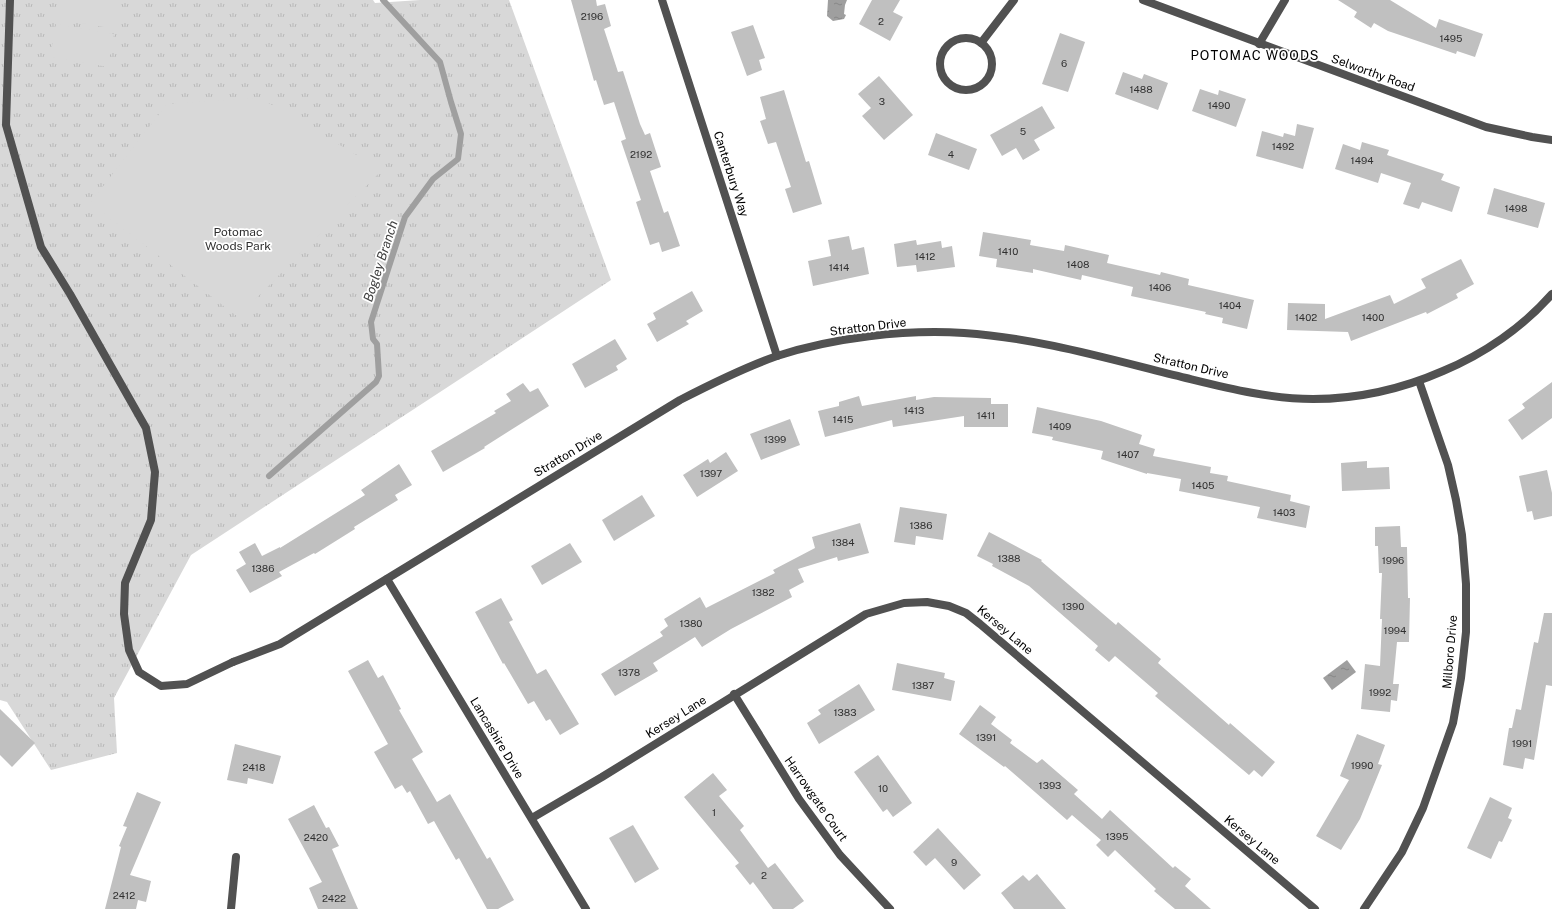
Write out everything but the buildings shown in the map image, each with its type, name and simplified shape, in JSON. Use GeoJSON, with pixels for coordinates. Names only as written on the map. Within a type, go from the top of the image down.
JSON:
{"type":"FeatureCollection","features":[{"type":"Feature","properties":{"kind":"street","name":"Stratton Drive"},"geometry":{"type":"LineString","coordinates":[[10,0],[6,125],[41,247],[70,294],[146,428],[155,472],[151,520],[125,583],[124,614],[129,650],[139,672],[161,686],[187,684],[233,662],[280,644],[680,400],[740,371],[777,356],[829,343],[866,337],[935,332],[964,333],[1003,337],[1046,344],[1218,386],[1274,396],[1314,399],[1353,396],[1419,382],[1451,368],[1486,349],[1527,319],[1552,294]]}},
{"type":"Feature","properties":{"kind":"street","name":"Canterbury Way"},"geometry":{"type":"LineString","coordinates":[[662,0],[777,356]]}},
{"type":"Feature","properties":{"kind":"street"},"geometry":{"type":"LineString","coordinates":[[981,43],[1014,0]]}},
{"type":"Feature","properties":{"kind":"street","name":"Selworthy Road"},"geometry":{"type":"LineString","coordinates":[[1143,0],[1486,127],[1552,140]]}},
{"type":"Feature","properties":{"kind":"street"},"geometry":{"type":"LineString","coordinates":[[1259,44],[1285,0]]}},
{"type":"Feature","properties":{"kind":"street"},"geometry":{"type":"LineString","coordinates":[[964,37],[973,38],[981,43],[988,49],[992,67],[984,83],[976,88],[967,90],[958,89],[950,85],[940,70],[939,61],[942,52],[947,45],[964,37]]}},
{"type":"Feature","properties":{"kind":"street","name":"Milboro Drive"},"geometry":{"type":"LineString","coordinates":[[1364,909],[1402,852],[1423,808],[1453,723],[1461,678],[1466,624],[1466,584],[1462,534],[1448,465],[1419,382]]}},
{"type":"Feature","properties":{"kind":"street","name":"Lancashire Drive"},"geometry":{"type":"LineString","coordinates":[[387,579],[586,909]]}},
{"type":"Feature","properties":{"kind":"street","name":"Kersey Lane"},"geometry":{"type":"LineString","coordinates":[[532,818],[602,777],[734,694],[866,614],[904,602],[927,602],[949,606],[966,613],[980,624],[1315,909]]}},
{"type":"Feature","properties":{"kind":"street","name":"Harrowgate Court"},"geometry":{"type":"LineString","coordinates":[[734,694],[799,799],[840,855],[890,909]]}},
{"type":"Feature","properties":{"kind":"street"},"geometry":{"type":"LineString","coordinates":[[231,909],[236,856]]}},
{"type":"Feature","properties":{"kind":"green space","name":"Potomac Woods Park"},"geometry":{"type":"Polygon","coordinates":[[[0,0],[373,0],[375,3],[420,0],[509,0],[611,280],[191,555],[114,698],[117,753],[51,770],[7,702],[0,700],[0,0]]]}},
{"type":"Feature","properties":{"kind":"green space"},"geometry":{"type":"Polygon","coordinates":[[[62,0],[120,0],[115,29],[58,19],[62,0]]]}},
{"type":"Feature","properties":{"kind":"green space"},"geometry":{"type":"Polygon","coordinates":[[[56,24],[114,34],[108,67],[50,57],[56,24]]]}},
{"type":"Feature","properties":{"kind":"green space"},"geometry":{"type":"Polygon","coordinates":[[[260,98],[382,170],[238,317],[90,203],[167,104],[260,98]]]}},
{"type":"Feature","properties":{"kind":"water"},"geometry":{"type":"Polygon","coordinates":[[[828,0],[847,0],[844,14],[846,15],[844,19],[833,21],[827,16],[828,0]]]}},
{"type":"Feature","properties":{"kind":"water"},"geometry":{"type":"Polygon","coordinates":[[[1347,660],[1356,672],[1332,690],[1323,678],[1347,660]]]}},
{"type":"Feature","properties":{"kind":"waterway","name":"Bogley Branch"},"geometry":{"type":"LineString","coordinates":[[269,476],[376,382],[379,376],[377,344],[373,339],[371,322],[405,217],[433,179],[458,159],[461,134],[440,62],[383,0]]}},
{"type":"Feature","properties":{"kind":"district","name":"POTOMAC WOODS"},"geometry":{"type":"Point","coordinates":[1255,55]}}]}
